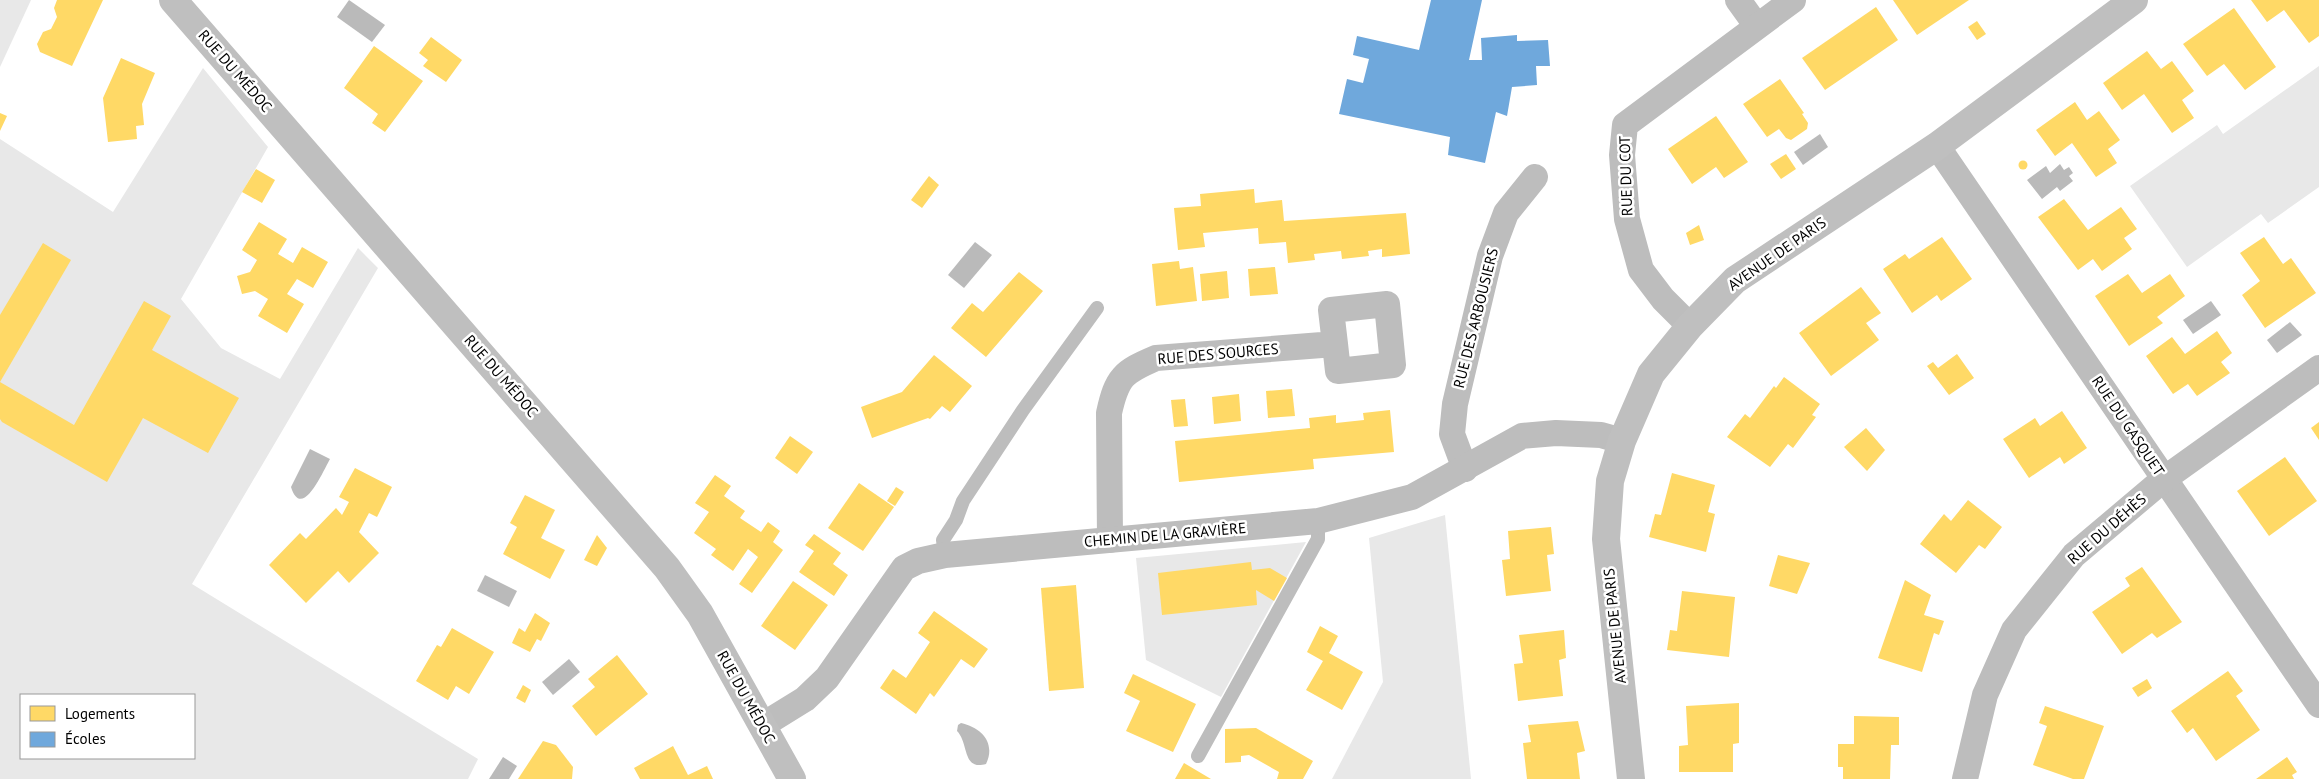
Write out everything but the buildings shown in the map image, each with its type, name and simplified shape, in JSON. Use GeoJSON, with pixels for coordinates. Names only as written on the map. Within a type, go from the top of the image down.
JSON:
{"type":"FeatureCollection","features":[{"type":"Feature","properties":{"kind":"street","name":"RUE DU MÉDOC"},"geometry":{"type":"LineString","coordinates":[[173,0],[667,568],[700,614],[792,779]]}},
{"type":"Feature","properties":{"kind":"street"},"geometry":{"type":"LineString","coordinates":[[1738,0],[1756,25]]}},
{"type":"Feature","properties":{"kind":"street","name":"RUE DU COT"},"geometry":{"type":"LineString","coordinates":[[1690,326],[1663,299],[1640,270],[1627,219],[1622,156],[1625,125],[1756,25],[1793,0]]}},
{"type":"Feature","properties":{"kind":"street","name":"AVENUE DE PARIS"},"geometry":{"type":"LineString","coordinates":[[1632,779],[1606,538],[1610,481],[1622,441],[1651,374],[1690,326],[1735,280],[1937,146],[2134,0]]}},
{"type":"Feature","properties":{"kind":"street","name":"RUE DU GASQUET"},"geometry":{"type":"LineString","coordinates":[[1937,146],[2319,705]]}},
{"type":"Feature","properties":{"kind":"street","name":"RUE DES ARBOUSIERS"},"geometry":{"type":"LineString","coordinates":[[1465,469],[1452,434],[1455,411],[1490,256],[1506,213],[1534,177]]}},
{"type":"Feature","properties":{"kind":"street","name":"RUE DES SOURCES"},"geometry":{"type":"LineString","coordinates":[[1110,540],[1109,413],[1114,393],[1130,369],[1156,358],[1335,344]]}},
{"type":"Feature","properties":{"kind":"street","name":"RUE DU DÉHÈS"},"geometry":{"type":"LineString","coordinates":[[1965,779],[1985,695],[2014,630],[2074,555],[2164,480],[2319,368]]}},
{"type":"Feature","properties":{"kind":"street","name":"CHEMIN DE LA GRAVIÈRE"},"geometry":{"type":"LineString","coordinates":[[763,726],[805,699],[826,678],[904,568],[918,561],[945,555],[1318,521],[1412,497],[1465,469],[1489,452],[1522,436],[1556,433],[1602,435],[1622,441]]}},
{"type":"Feature","properties":{"kind":"lane"},"geometry":{"type":"LineString","coordinates":[[945,555],[943,540],[956,520],[963,502],[1023,410],[1097,308]]}},
{"type":"Feature","properties":{"kind":"lane"},"geometry":{"type":"LineString","coordinates":[[1198,756],[1318,538],[1318,521]]}},
{"type":"Feature","properties":{"kind":"shaded area"},"geometry":{"type":"Polygon","coordinates":[[[0,0],[31,0],[0,67],[0,0]]]}},
{"type":"Feature","properties":{"kind":"shaded area"},"geometry":{"type":"Polygon","coordinates":[[[349,0],[385,25],[372,42],[337,17],[349,0]]]}},
{"type":"Feature","properties":{"kind":"shaded area"},"geometry":{"type":"Polygon","coordinates":[[[2319,66],[2319,187],[2268,223],[2261,214],[2187,267],[2130,186],[2217,125],[2223,134],[2319,66]]]}},
{"type":"Feature","properties":{"kind":"shaded area"},"geometry":{"type":"Polygon","coordinates":[[[203,68],[268,147],[181,299],[221,348],[280,379],[358,248],[378,268],[192,584],[478,759],[468,779],[0,779],[0,139],[113,212],[203,68]]]}},
{"type":"Feature","properties":{"kind":"shaded area"},"geometry":{"type":"Polygon","coordinates":[[[1820,134],[1828,147],[1803,165],[1794,152],[1820,134]]]}},
{"type":"Feature","properties":{"kind":"shaded area"},"geometry":{"type":"Polygon","coordinates":[[[2060,164],[2064,170],[2069,167],[2073,173],[2069,176],[2073,181],[2060,191],[2057,187],[2042,199],[2027,180],[2046,166],[2050,173],[2060,164]]]}},
{"type":"Feature","properties":{"kind":"shaded area"},"geometry":{"type":"Polygon","coordinates":[[[975,242],[992,255],[964,288],[948,275],[975,242]]]}},
{"type":"Feature","properties":{"kind":"shaded area"},"geometry":{"type":"Polygon","coordinates":[[[2211,301],[2221,315],[2193,334],[2183,320],[2211,301]]]}},
{"type":"Feature","properties":{"kind":"shaded area"},"geometry":{"type":"Polygon","coordinates":[[[2290,322],[2302,335],[2277,353],[2267,340],[2290,322]]]}},
{"type":"Feature","properties":{"kind":"shaded area"},"geometry":{"type":"Polygon","coordinates":[[[310,449],[330,459],[312,490],[301,499],[296,496],[291,487],[310,449]]]}},
{"type":"Feature","properties":{"kind":"shaded area"},"geometry":{"type":"Polygon","coordinates":[[[1445,515],[1471,779],[1332,779],[1383,682],[1369,538],[1445,515]]]}},
{"type":"Feature","properties":{"kind":"shaded area"},"geometry":{"type":"Polygon","coordinates":[[[1306,542],[1221,697],[1146,660],[1136,558],[1306,542]]]}},
{"type":"Feature","properties":{"kind":"shaded area"},"geometry":{"type":"Polygon","coordinates":[[[485,575],[517,591],[509,607],[477,591],[485,575]]]}},
{"type":"Feature","properties":{"kind":"shaded area"},"geometry":{"type":"Polygon","coordinates":[[[569,659],[580,672],[553,695],[542,682],[569,659]]]}},
{"type":"Feature","properties":{"kind":"shaded area"},"geometry":{"type":"Polygon","coordinates":[[[961,723],[969,725],[985,737],[989,749],[986,764],[978,765],[969,760],[961,736],[957,731],[958,725],[961,723]]]}},
{"type":"Feature","properties":{"kind":"shaded area"},"geometry":{"type":"Polygon","coordinates":[[[503,757],[517,766],[509,779],[489,779],[503,757]]]}}]}
